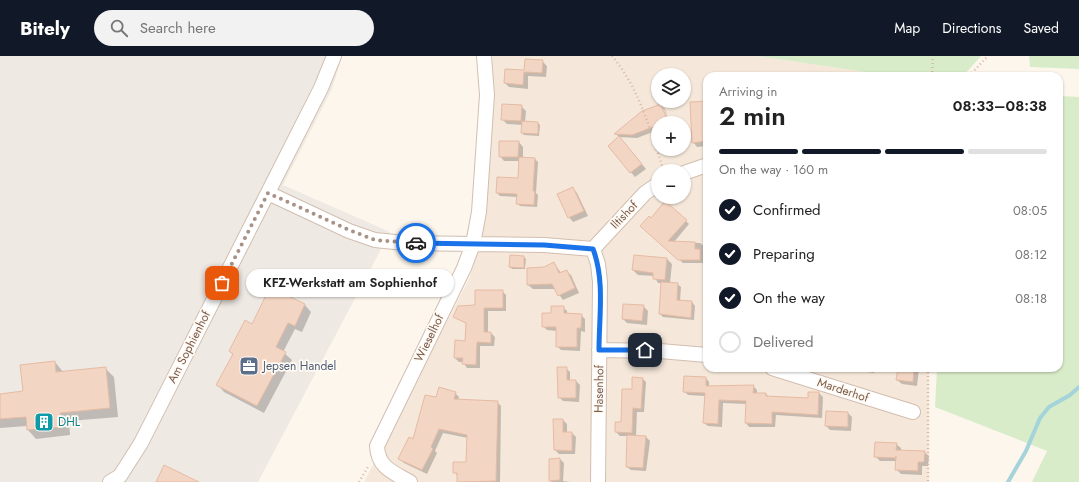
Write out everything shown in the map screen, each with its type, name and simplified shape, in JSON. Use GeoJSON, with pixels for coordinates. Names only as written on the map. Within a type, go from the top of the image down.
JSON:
{"type":"FeatureCollection","features":[{"type":"Feature","properties":{"kind":"street","name":"Am Sophienhof"},"geometry":{"type":"LineString","coordinates":[[110,482],[120,476],[129,464],[321,88],[334,56]]}},
{"type":"Feature","properties":{"kind":"street","name":"Wieselhof"},"geometry":{"type":"LineString","coordinates":[[377,456],[377,446],[381,436],[464,268],[473,244],[479,212],[487,95],[484,56]]}},
{"type":"Feature","properties":{"kind":"street"},"geometry":{"type":"LineString","coordinates":[[691,171],[703,167]]}},
{"type":"Feature","properties":{"kind":"street","name":"Iltishof"},"geometry":{"type":"LineString","coordinates":[[593,249],[645,193],[651,189]]}},
{"type":"Feature","properties":{"kind":"street"},"geometry":{"type":"LineString","coordinates":[[268,193],[349,230],[375,240],[404,243],[567,246],[593,249]]}},
{"type":"Feature","properties":{"kind":"street","name":"Hasenhof"},"geometry":{"type":"LineString","coordinates":[[593,249],[598,264],[600,282],[598,482]]}},
{"type":"Feature","properties":{"kind":"street"},"geometry":{"type":"LineString","coordinates":[[599,350],[660,351],[703,355]]}},
{"type":"Feature","properties":{"kind":"street","name":"Marderhof"},"geometry":{"type":"LineString","coordinates":[[785,372],[913,412]]}},
{"type":"Feature","properties":{"kind":"street"},"geometry":{"type":"LineString","coordinates":[[377,456],[383,466],[410,482]]}},
{"type":"Feature","properties":{"kind":"path"},"geometry":{"type":"LineString","coordinates":[[612,56],[623,69],[633,86],[661,164]]}},
{"type":"Feature","properties":{"kind":"path"},"geometry":{"type":"LineString","coordinates":[[932,72],[933,56]]}},
{"type":"Feature","properties":{"kind":"path"},"geometry":{"type":"LineString","coordinates":[[973,72],[988,56]]}},
{"type":"Feature","properties":{"kind":"path"},"geometry":{"type":"LineString","coordinates":[[928,372],[928,482]]}},
{"type":"Feature","properties":{"kind":"path"},"geometry":{"type":"LineString","coordinates":[[359,482],[368,466],[377,456]]}},
{"type":"Feature","properties":{"kind":"shaded area"},"geometry":{"type":"Polygon","coordinates":[[[0,56],[342,56],[332,89],[283,185],[390,232],[258,482],[0,482],[0,56]]]}},
{"type":"Feature","properties":{"kind":"shaded area"},"geometry":{"type":"Polygon","coordinates":[[[493,56],[757,56],[865,72],[703,72],[703,372],[929,372],[929,482],[364,482],[470,277],[483,225],[493,56]]]}},
{"type":"Feature","properties":{"kind":"green space"},"geometry":{"type":"Polygon","coordinates":[[[757,56],[981,56],[967,72],[865,72],[757,56]]]}},
{"type":"Feature","properties":{"kind":"green space"},"geometry":{"type":"Polygon","coordinates":[[[1029,56],[1079,56],[1079,69],[1030,67],[1029,56]]]}},
{"type":"Feature","properties":{"kind":"green space"},"geometry":{"type":"Polygon","coordinates":[[[1063,96],[1079,97],[1079,482],[1032,482],[1047,451],[935,407],[937,372],[1063,372],[1063,96]]]}},
{"type":"Feature","properties":{"kind":"building"},"geometry":{"type":"Polygon","coordinates":[[[525,59],[543,60],[542,73],[524,72],[523,85],[504,83],[505,69],[524,70],[525,59]]]}},
{"type":"Feature","properties":{"kind":"building"},"geometry":{"type":"Polygon","coordinates":[[[703,101],[703,142],[692,143],[691,102],[703,101]]]}},
{"type":"Feature","properties":{"kind":"building"},"geometry":{"type":"Polygon","coordinates":[[[502,104],[522,105],[521,121],[501,120],[502,104]]]}},
{"type":"Feature","properties":{"kind":"building"},"geometry":{"type":"Polygon","coordinates":[[[651,108],[662,108],[665,116],[651,116],[651,128],[632,135],[614,134],[642,111],[651,108]]]}},
{"type":"Feature","properties":{"kind":"building"},"geometry":{"type":"Polygon","coordinates":[[[522,121],[538,122],[538,134],[521,133],[522,121]]]}},
{"type":"Feature","properties":{"kind":"building"},"geometry":{"type":"Polygon","coordinates":[[[619,136],[642,164],[630,173],[608,146],[619,136]]]}},
{"type":"Feature","properties":{"kind":"building"},"geometry":{"type":"Polygon","coordinates":[[[499,141],[519,141],[518,157],[499,157],[499,141]]]}},
{"type":"Feature","properties":{"kind":"building"},"geometry":{"type":"Polygon","coordinates":[[[519,157],[535,158],[533,191],[535,191],[534,205],[516,204],[517,194],[496,193],[497,177],[518,178],[519,157]]]}},
{"type":"Feature","properties":{"kind":"building"},"geometry":{"type":"Polygon","coordinates":[[[573,187],[584,211],[568,218],[557,194],[573,187]]]}},
{"type":"Feature","properties":{"kind":"building"},"geometry":{"type":"Polygon","coordinates":[[[663,204],[668,204],[687,220],[668,241],[695,242],[695,249],[700,249],[700,260],[678,260],[640,226],[649,216],[651,218],[663,204]]]}},
{"type":"Feature","properties":{"kind":"building"},"geometry":{"type":"Polygon","coordinates":[[[510,255],[524,256],[524,268],[509,267],[510,255]]]}},
{"type":"Feature","properties":{"kind":"building"},"geometry":{"type":"Polygon","coordinates":[[[634,255],[667,258],[665,280],[653,279],[653,273],[632,270],[634,255]]]}},
{"type":"Feature","properties":{"kind":"building"},"geometry":{"type":"Polygon","coordinates":[[[554,262],[559,273],[567,270],[575,288],[558,296],[552,284],[527,285],[527,268],[544,267],[554,262]]]}},
{"type":"Feature","properties":{"kind":"building"},"geometry":{"type":"Polygon","coordinates":[[[661,282],[678,283],[677,300],[692,301],[691,318],[659,314],[661,282]]]}},
{"type":"Feature","properties":{"kind":"building"},"geometry":{"type":"Polygon","coordinates":[[[270,287],[305,304],[295,326],[288,323],[276,347],[286,352],[257,406],[216,385],[233,354],[229,351],[245,320],[252,324],[270,287]]]}},
{"type":"Feature","properties":{"kind":"building"},"geometry":{"type":"Polygon","coordinates":[[[475,290],[503,290],[503,308],[484,308],[484,332],[491,332],[491,343],[477,342],[476,365],[462,364],[463,358],[454,358],[455,340],[465,341],[466,323],[453,317],[458,306],[475,305],[475,290]]]}},
{"type":"Feature","properties":{"kind":"building"},"geometry":{"type":"Polygon","coordinates":[[[623,304],[644,305],[642,321],[622,319],[623,304]]]}},
{"type":"Feature","properties":{"kind":"building"},"geometry":{"type":"Polygon","coordinates":[[[551,306],[564,306],[564,313],[582,314],[581,328],[577,328],[577,347],[556,347],[556,327],[542,327],[542,313],[551,313],[551,306]]]}},
{"type":"Feature","properties":{"kind":"building"},"geometry":{"type":"Polygon","coordinates":[[[55,361],[56,372],[106,367],[110,408],[60,413],[62,427],[27,430],[26,417],[0,419],[0,394],[23,391],[20,365],[55,361]]]}},
{"type":"Feature","properties":{"kind":"building"},"geometry":{"type":"Polygon","coordinates":[[[557,367],[567,367],[567,380],[576,380],[576,398],[558,398],[557,367]]]}},
{"type":"Feature","properties":{"kind":"building"},"geometry":{"type":"Polygon","coordinates":[[[897,372],[914,372],[913,382],[896,380],[897,372]]]}},
{"type":"Feature","properties":{"kind":"building"},"geometry":{"type":"Polygon","coordinates":[[[684,376],[706,377],[706,386],[754,385],[753,393],[766,393],[766,396],[808,398],[808,392],[819,392],[818,415],[772,412],[772,424],[745,423],[746,401],[719,400],[718,424],[703,423],[705,393],[683,392],[684,376]]]}},
{"type":"Feature","properties":{"kind":"building"},"geometry":{"type":"Polygon","coordinates":[[[632,377],[643,378],[641,409],[633,408],[632,433],[615,432],[615,422],[621,422],[622,389],[632,389],[632,377]]]}},
{"type":"Feature","properties":{"kind":"building"},"geometry":{"type":"Polygon","coordinates":[[[439,387],[456,392],[454,399],[498,401],[496,481],[457,482],[457,473],[453,473],[453,462],[466,462],[467,435],[439,429],[431,447],[433,449],[422,470],[398,459],[409,437],[413,439],[425,395],[436,397],[439,387]]]}},
{"type":"Feature","properties":{"kind":"building"},"geometry":{"type":"Polygon","coordinates":[[[826,411],[848,412],[848,427],[825,426],[826,411]]]}},
{"type":"Feature","properties":{"kind":"building"},"geometry":{"type":"Polygon","coordinates":[[[553,419],[563,419],[563,432],[572,432],[572,451],[554,450],[553,419]]]}},
{"type":"Feature","properties":{"kind":"building"},"geometry":{"type":"Polygon","coordinates":[[[627,435],[646,436],[643,468],[626,467],[627,435]]]}},
{"type":"Feature","properties":{"kind":"building"},"geometry":{"type":"Polygon","coordinates":[[[875,442],[897,443],[896,450],[925,451],[924,462],[918,462],[918,471],[895,470],[896,458],[874,457],[875,442]]]}},
{"type":"Feature","properties":{"kind":"building"},"geometry":{"type":"Polygon","coordinates":[[[560,458],[560,480],[549,481],[549,459],[560,458]]]}},
{"type":"Feature","properties":{"kind":"building"},"geometry":{"type":"Polygon","coordinates":[[[164,465],[199,482],[156,482],[164,465]]]}},
{"type":"Feature","properties":{"kind":"waterway"},"geometry":{"type":"LineString","coordinates":[[1008,482],[1026,451],[1040,418],[1049,407],[1070,395],[1079,387]]}},
{"type":"Feature","properties":{"kind":"way so far"},"geometry":{"type":"LineString","coordinates":[[222,283],[268,193],[349,230],[375,240],[416,243]]}},
{"type":"Feature","properties":{"kind":"place","name":"KFZ-Werkstatt am Sophienhof"},"geometry":{"type":"Point","coordinates":[222,283]}},
{"type":"Feature","properties":{"kind":"place","name":"Jepsen Handel"},"geometry":{"type":"Point","coordinates":[249,366]}},
{"type":"Feature","properties":{"kind":"place","name":"DHL"},"geometry":{"type":"Point","coordinates":[44,422]}},
{"type":"Feature","properties":{"kind":"route"},"geometry":{"type":"LineString","coordinates":[[416,243],[544,245],[593,249],[598,264],[600,282],[599,350],[645,350]]}}]}
